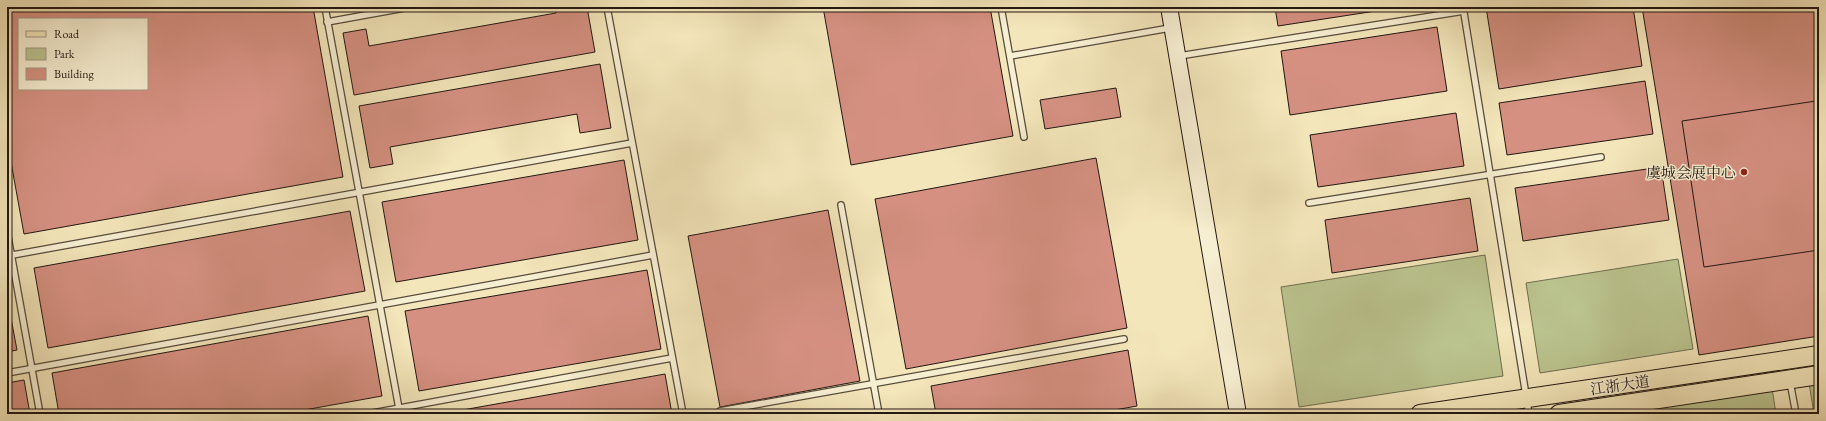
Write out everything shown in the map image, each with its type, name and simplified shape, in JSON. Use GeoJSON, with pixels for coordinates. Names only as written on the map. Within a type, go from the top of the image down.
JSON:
{"type":"FeatureCollection","features":[{"type":"Feature","properties":{"kind":"main road"},"geometry":{"type":"LineString","coordinates":[[1169,7],[1238,414]]}},
{"type":"Feature","properties":{"kind":"main road","name":"江浙大道"},"geometry":{"type":"LineString","coordinates":[[1420,414],[1528,406],[1819,355]]}},
{"type":"Feature","properties":{"kind":"main road","name":"江浙大道"},"geometry":{"type":"LineString","coordinates":[[1560,414],[1819,375]]}},
{"type":"Feature","properties":{"kind":"lane"},"geometry":{"type":"LineString","coordinates":[[325,7],[399,411]]}},
{"type":"Feature","properties":{"kind":"lane"},"geometry":{"type":"LineString","coordinates":[[327,22],[410,7]]}},
{"type":"Feature","properties":{"kind":"lane"},"geometry":{"type":"LineString","coordinates":[[607,7],[683,414]]}},
{"type":"Feature","properties":{"kind":"lane"},"geometry":{"type":"LineString","coordinates":[[1002,7],[1024,137]]}},
{"type":"Feature","properties":{"kind":"lane"},"geometry":{"type":"LineString","coordinates":[[1178,56],[1463,9],[1528,406]]}},
{"type":"Feature","properties":{"kind":"lane"},"geometry":{"type":"LineString","coordinates":[[1010,56],[1172,27]]}},
{"type":"Feature","properties":{"kind":"lane"},"geometry":{"type":"LineString","coordinates":[[9,256],[632,143]]}},
{"type":"Feature","properties":{"kind":"lane"},"geometry":{"type":"LineString","coordinates":[[1309,203],[1601,157]]}},
{"type":"Feature","properties":{"kind":"lane"},"geometry":{"type":"LineString","coordinates":[[841,205],[879,414]]}},
{"type":"Feature","properties":{"kind":"lane"},"geometry":{"type":"LineString","coordinates":[[7,232],[9,256],[40,414]]}},
{"type":"Feature","properties":{"kind":"lane"},"geometry":{"type":"LineString","coordinates":[[7,373],[653,254]]}},
{"type":"Feature","properties":{"kind":"lane"},"geometry":{"type":"LineString","coordinates":[[720,411],[1124,339]]}},
{"type":"Feature","properties":{"kind":"lane"},"geometry":{"type":"LineString","coordinates":[[367,414],[399,411],[672,358]]}},
{"type":"Feature","properties":{"kind":"lane"},"geometry":{"type":"LineString","coordinates":[[1790,379],[1796,414]]}},
{"type":"Feature","properties":{"kind":"green space"},"geometry":{"type":"Polygon","coordinates":[[[1485,255],[1503,376],[1299,407],[1281,287],[1485,255]]]}},
{"type":"Feature","properties":{"kind":"green space"},"geometry":{"type":"Polygon","coordinates":[[[1678,259],[1693,349],[1540,373],[1526,283],[1678,259]]]}},
{"type":"Feature","properties":{"kind":"green space"},"geometry":{"type":"Polygon","coordinates":[[[1819,382],[1819,414],[1814,414],[1809,383],[1819,382]]]}},
{"type":"Feature","properties":{"kind":"green space"},"geometry":{"type":"Polygon","coordinates":[[[1772,388],[1776,414],[1597,414],[1772,388]]]}},
{"type":"Feature","properties":{"kind":"building"},"geometry":{"type":"Polygon","coordinates":[[[7,7],[313,7],[343,177],[24,234],[7,140],[7,7]]]}},
{"type":"Feature","properties":{"kind":"building"},"geometry":{"type":"Polygon","coordinates":[[[555,7],[587,7],[595,52],[354,95],[343,33],[366,29],[369,46],[556,13],[555,7]]]}},
{"type":"Feature","properties":{"kind":"building"},"geometry":{"type":"Polygon","coordinates":[[[823,7],[990,7],[1013,136],[851,165],[823,7]]]}},
{"type":"Feature","properties":{"kind":"building"},"geometry":{"type":"Polygon","coordinates":[[[1275,7],[1402,7],[1278,26],[1275,7]]]}},
{"type":"Feature","properties":{"kind":"building"},"geometry":{"type":"Polygon","coordinates":[[[1486,7],[1633,7],[1642,66],[1499,89],[1486,7]]]}},
{"type":"Feature","properties":{"kind":"building","name":"虞城会展中心"},"geometry":{"type":"Polygon","coordinates":[[[1642,7],[1819,7],[1819,336],[1699,355],[1642,7]]]}},
{"type":"Feature","properties":{"kind":"building"},"geometry":{"type":"Polygon","coordinates":[[[1437,27],[1447,91],[1290,115],[1281,51],[1437,27]]]}},
{"type":"Feature","properties":{"kind":"building"},"geometry":{"type":"Polygon","coordinates":[[[600,64],[611,128],[580,133],[577,114],[390,147],[393,164],[370,168],[359,106],[600,64]]]}},
{"type":"Feature","properties":{"kind":"building"},"geometry":{"type":"Polygon","coordinates":[[[1645,81],[1653,134],[1507,155],[1499,103],[1645,81]]]}},
{"type":"Feature","properties":{"kind":"building"},"geometry":{"type":"Polygon","coordinates":[[[1116,88],[1121,117],[1045,129],[1040,100],[1116,88]]]}},
{"type":"Feature","properties":{"kind":"building"},"geometry":{"type":"Polygon","coordinates":[[[1816,101],[1819,122],[1819,250],[1704,267],[1682,121],[1816,101]]]}},
{"type":"Feature","properties":{"kind":"building"},"geometry":{"type":"Polygon","coordinates":[[[1456,113],[1464,166],[1318,187],[1310,135],[1456,113]]]}},
{"type":"Feature","properties":{"kind":"building"},"geometry":{"type":"Polygon","coordinates":[[[1096,158],[1127,328],[906,369],[875,199],[1096,158]]]}},
{"type":"Feature","properties":{"kind":"building"},"geometry":{"type":"Polygon","coordinates":[[[624,160],[638,240],[396,282],[382,202],[624,160]]]}},
{"type":"Feature","properties":{"kind":"building"},"geometry":{"type":"Polygon","coordinates":[[[1661,167],[1669,220],[1523,241],[1515,188],[1661,167]]]}},
{"type":"Feature","properties":{"kind":"building"},"geometry":{"type":"Polygon","coordinates":[[[1470,198],[1478,251],[1332,273],[1325,220],[1470,198]]]}},
{"type":"Feature","properties":{"kind":"building"},"geometry":{"type":"Polygon","coordinates":[[[828,210],[860,381],[720,407],[688,236],[828,210]]]}},
{"type":"Feature","properties":{"kind":"building"},"geometry":{"type":"Polygon","coordinates":[[[350,211],[365,291],[48,348],[34,268],[350,211]]]}},
{"type":"Feature","properties":{"kind":"building"},"geometry":{"type":"Polygon","coordinates":[[[647,270],[661,349],[419,391],[405,311],[647,270]]]}},
{"type":"Feature","properties":{"kind":"building"},"geometry":{"type":"Polygon","coordinates":[[[7,297],[17,350],[7,352],[7,297]]]}},
{"type":"Feature","properties":{"kind":"building"},"geometry":{"type":"Polygon","coordinates":[[[368,316],[382,396],[282,414],[59,414],[52,373],[368,316]]]}},
{"type":"Feature","properties":{"kind":"building"},"geometry":{"type":"Polygon","coordinates":[[[1128,350],[1137,406],[1092,414],[936,414],[931,386],[1128,350]]]}},
{"type":"Feature","properties":{"kind":"building"},"geometry":{"type":"Polygon","coordinates":[[[665,374],[672,414],[440,414],[665,374]]]}},
{"type":"Feature","properties":{"kind":"building"},"geometry":{"type":"Polygon","coordinates":[[[24,380],[30,414],[7,414],[7,383],[24,380]]]}},
{"type":"Feature","properties":{"kind":"place","name":"虞城会展中心"},"geometry":{"type":"Point","coordinates":[1744,172]}}]}
